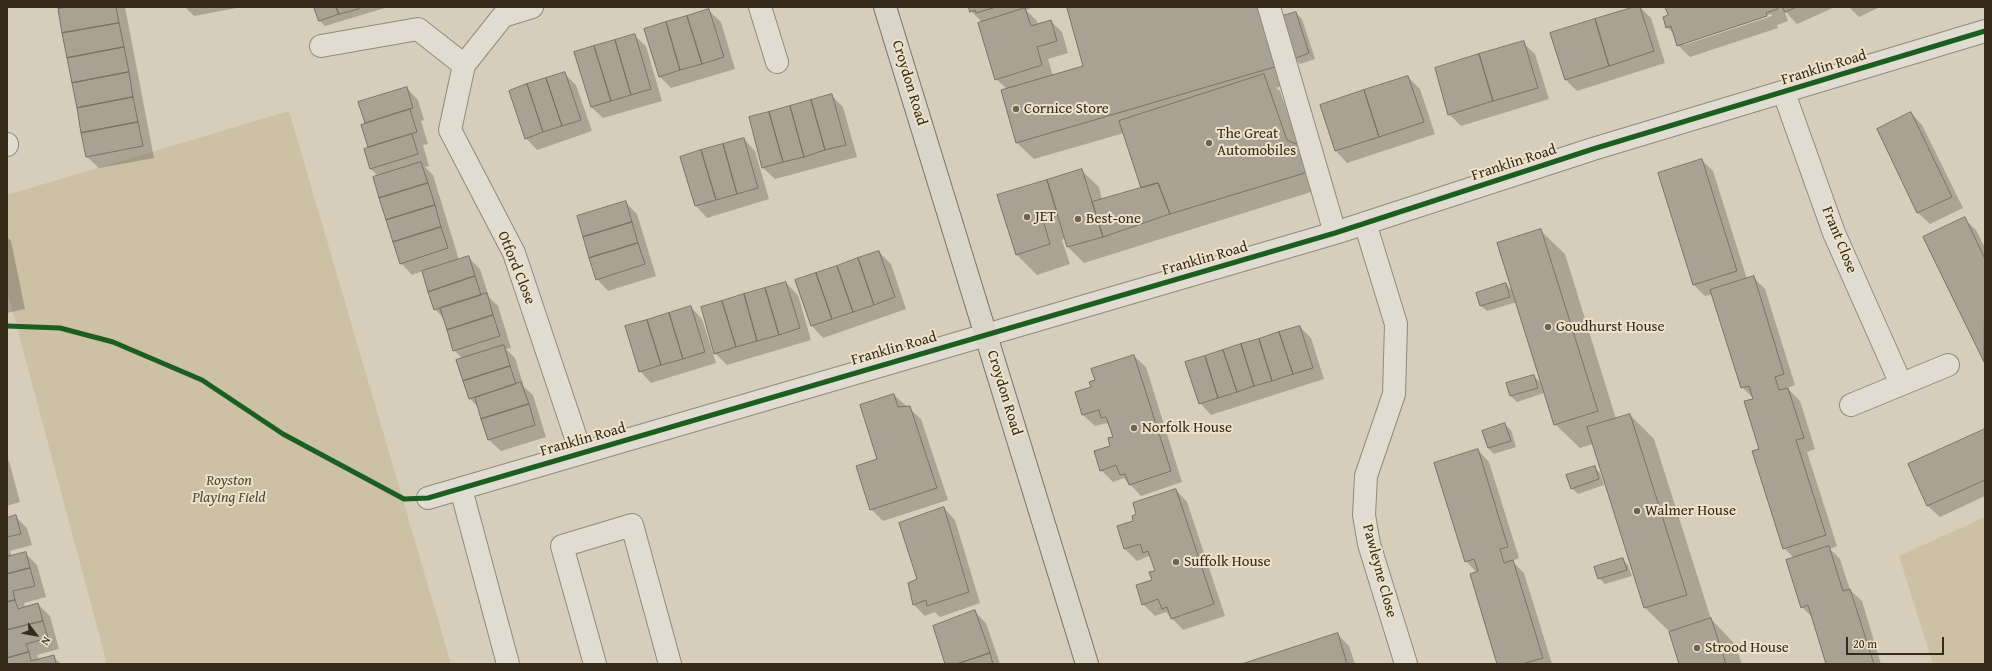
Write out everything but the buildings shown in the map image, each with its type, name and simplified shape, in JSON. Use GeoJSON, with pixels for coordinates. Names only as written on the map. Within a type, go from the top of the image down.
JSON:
{"type":"FeatureCollection","features":[{"type":"Feature","properties":{"kind":"main road","name":"Croydon Road"},"geometry":{"type":"LineString","coordinates":[[886,7],[1087,664]]}},
{"type":"Feature","properties":{"kind":"street","name":"Otford Close"},"geometry":{"type":"LineString","coordinates":[[532,7],[503,16],[464,65],[450,130],[514,253],[581,453]]}},
{"type":"Feature","properties":{"kind":"street"},"geometry":{"type":"LineString","coordinates":[[760,7],[777,62]]}},
{"type":"Feature","properties":{"kind":"street"},"geometry":{"type":"LineString","coordinates":[[1269,7],[1335,233]]}},
{"type":"Feature","properties":{"kind":"street"},"geometry":{"type":"LineString","coordinates":[[321,46],[418,29],[464,65]]}},
{"type":"Feature","properties":{"kind":"street","name":"Franklin Road"},"geometry":{"type":"LineString","coordinates":[[428,498],[1335,233],[1487,185],[1593,149],[1784,93],[1985,31]]}},
{"type":"Feature","properties":{"kind":"street","name":"Frant Close"},"geometry":{"type":"LineString","coordinates":[[1784,93],[1834,233],[1901,384]]}},
{"type":"Feature","properties":{"kind":"street","name":"Pawleyne Close"},"geometry":{"type":"LineString","coordinates":[[1365,223],[1396,324],[1394,394],[1366,476],[1364,515],[1369,544],[1406,664]]}},
{"type":"Feature","properties":{"kind":"street"},"geometry":{"type":"LineString","coordinates":[[1851,405],[1948,365]]}},
{"type":"Feature","properties":{"kind":"street"},"geometry":{"type":"LineString","coordinates":[[462,489],[508,664]]}},
{"type":"Feature","properties":{"kind":"street"},"geometry":{"type":"LineString","coordinates":[[595,664],[562,546],[632,525],[670,664]]}},
{"type":"Feature","properties":{"kind":"green space","name":"Royston Playing Field"},"geometry":{"type":"Polygon","coordinates":[[[289,111],[451,664],[107,664],[7,290],[7,195],[289,111]]]}},
{"type":"Feature","properties":{"kind":"green space"},"geometry":{"type":"Polygon","coordinates":[[[1985,517],[1985,664],[1933,664],[1899,556],[1985,517]]]}},
{"type":"Feature","properties":{"kind":"cycle path"},"geometry":{"type":"LineString","coordinates":[[7,326],[60,328],[113,342],[202,380],[283,434],[404,499],[428,498],[1335,233],[1593,149],[1985,31]]}},
{"type":"Feature","properties":{"kind":"place","name":"Cornice Store"},"geometry":{"type":"Point","coordinates":[1016,109]}},
{"type":"Feature","properties":{"kind":"place","name":"The Great Automobiles"},"geometry":{"type":"Point","coordinates":[1209,143]}},
{"type":"Feature","properties":{"kind":"place","name":"JET"},"geometry":{"type":"Point","coordinates":[1027,217]}},
{"type":"Feature","properties":{"kind":"place","name":"Best-one"},"geometry":{"type":"Point","coordinates":[1078,219]}},
{"type":"Feature","properties":{"kind":"place","name":"Goudhurst House"},"geometry":{"type":"Point","coordinates":[1548,327]}},
{"type":"Feature","properties":{"kind":"place","name":"Norfolk House"},"geometry":{"type":"Point","coordinates":[1134,428]}},
{"type":"Feature","properties":{"kind":"place","name":"Walmer House"},"geometry":{"type":"Point","coordinates":[1637,511]}},
{"type":"Feature","properties":{"kind":"place","name":"Suffolk House"},"geometry":{"type":"Point","coordinates":[1176,562]}},
{"type":"Feature","properties":{"kind":"place","name":"Strood House"},"geometry":{"type":"Point","coordinates":[1697,648]}}]}
